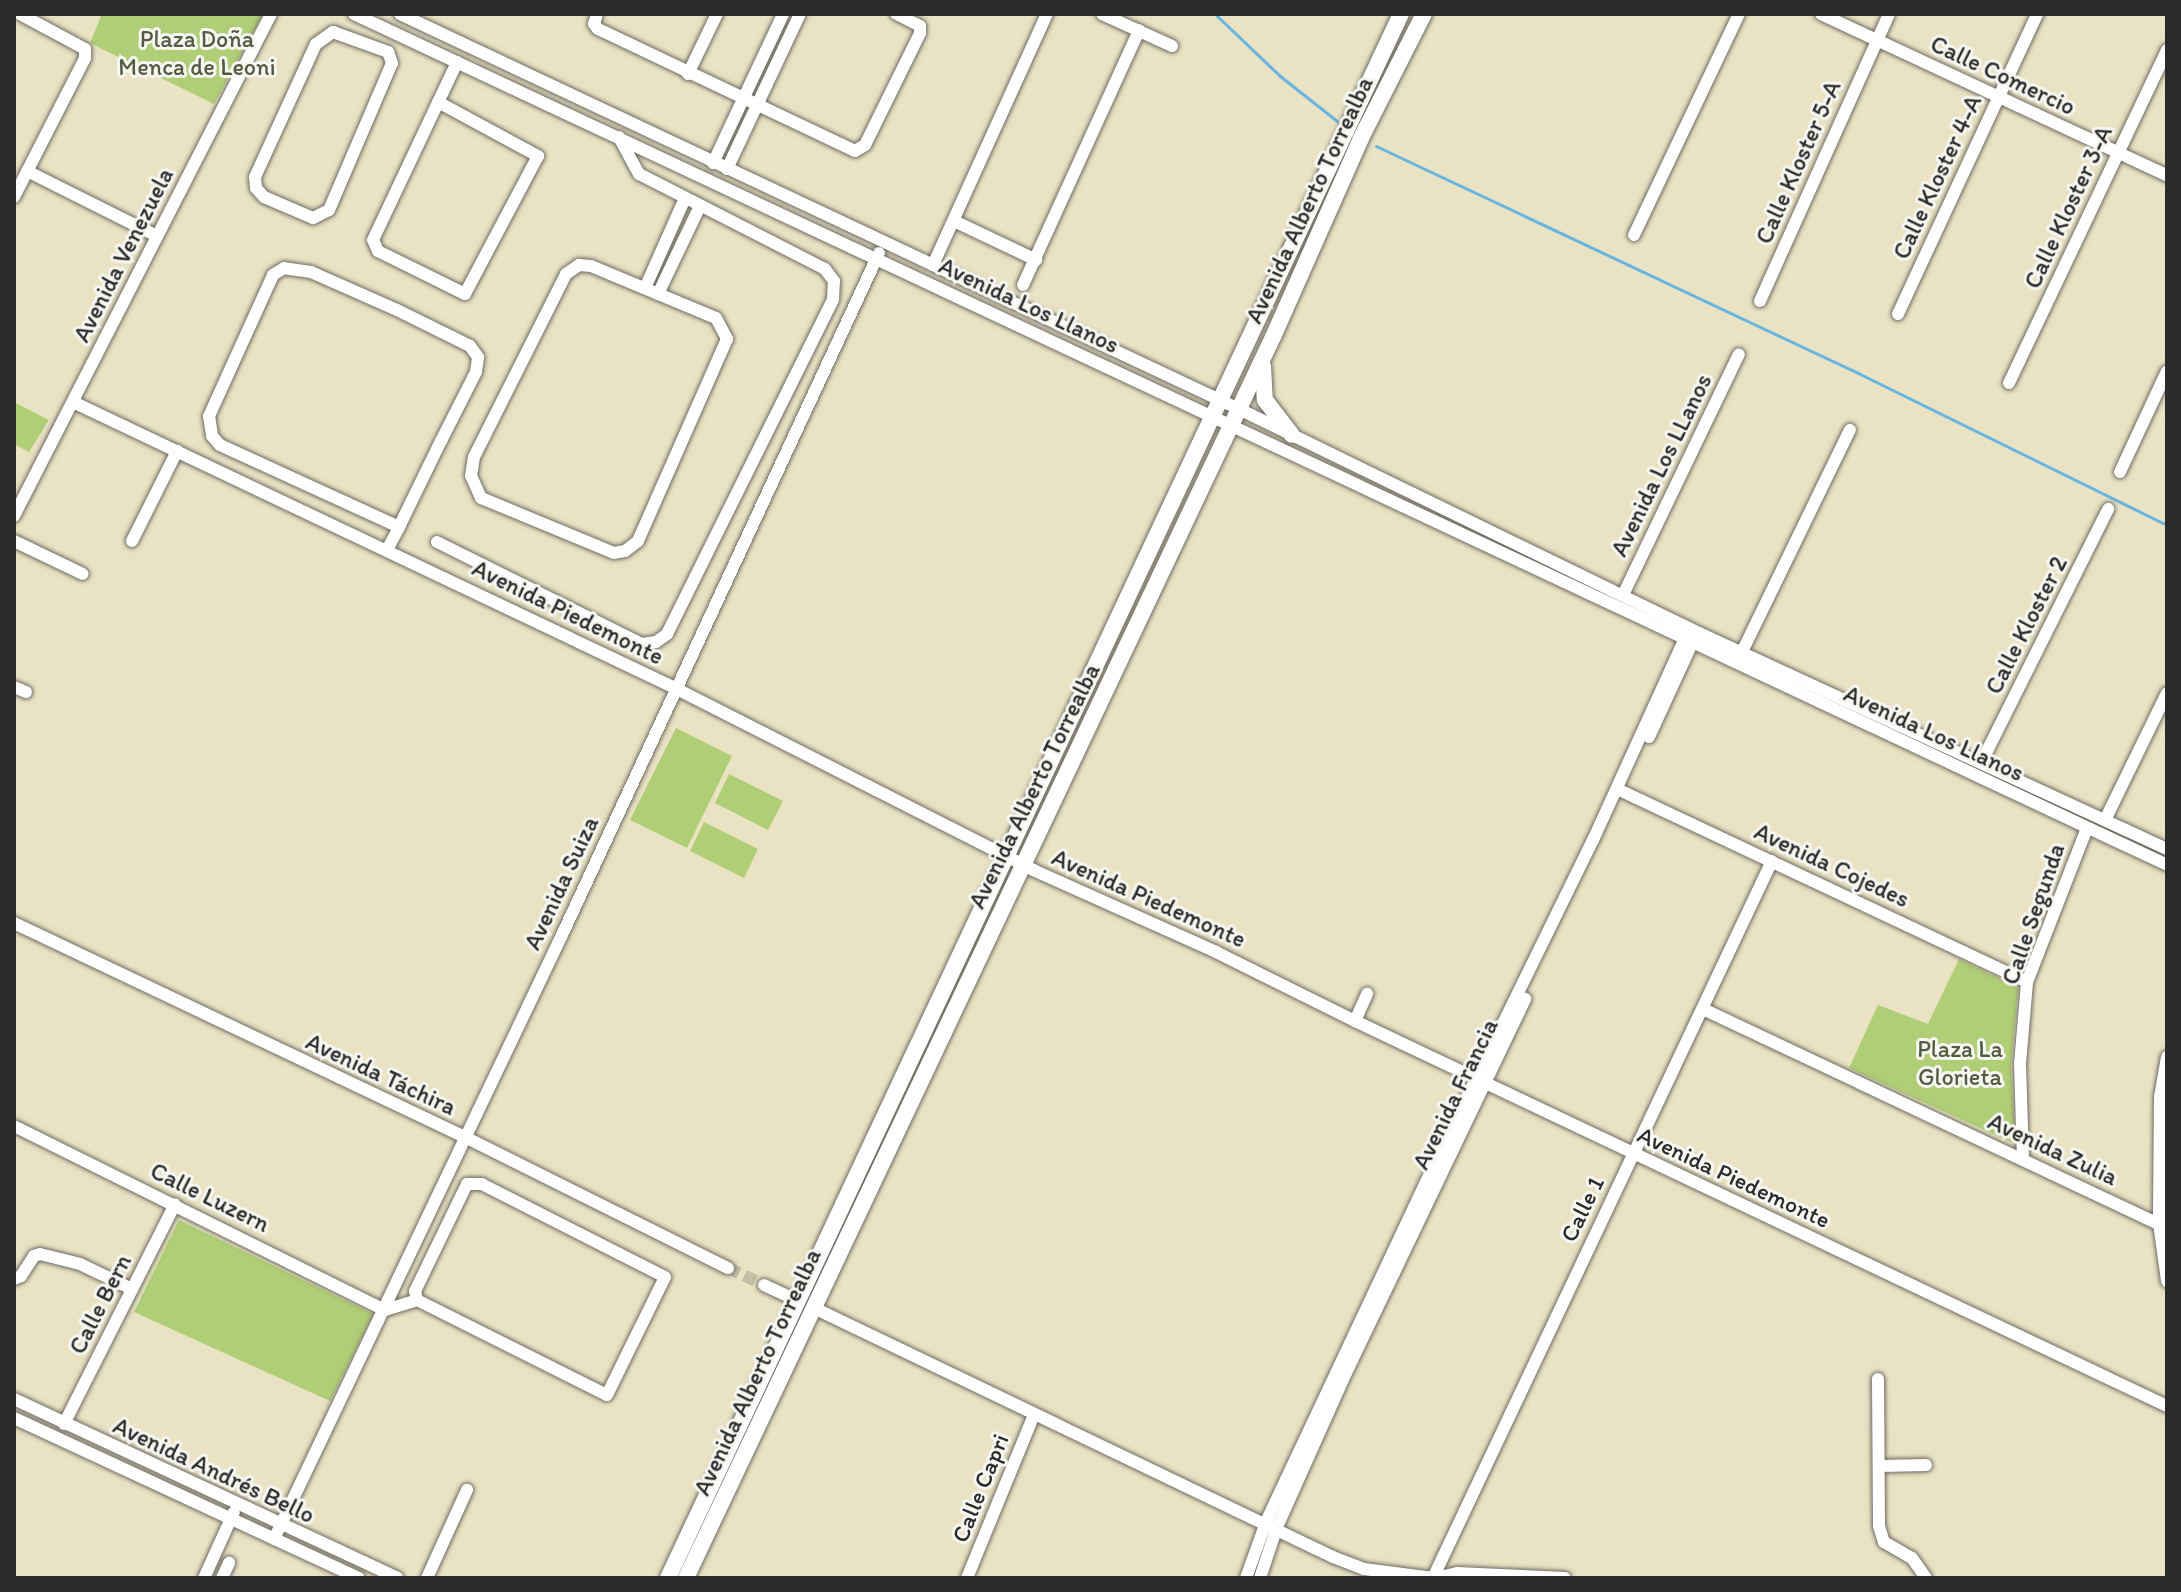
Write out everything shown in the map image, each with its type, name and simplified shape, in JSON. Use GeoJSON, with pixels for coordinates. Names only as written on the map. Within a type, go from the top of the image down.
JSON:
{"type":"FeatureCollection","features":[{"type":"Feature","properties":{"kind":"main road","name":"Avenida Alberto Torrealba"},"geometry":{"type":"LineString","coordinates":[[668,1578],[1023,865],[1236,416],[1361,138],[1424,14]]}},
{"type":"Feature","properties":{"kind":"main road","name":"Avenida Alberto Torrealba"},"geometry":{"type":"LineString","coordinates":[[686,1578],[1007,856],[1397,16]]}},
{"type":"Feature","properties":{"kind":"main road"},"geometry":{"type":"LineString","coordinates":[[1265,353],[1263,395],[1273,413],[1292,435]]}},
{"type":"Feature","properties":{"kind":"street"},"geometry":{"type":"LineString","coordinates":[[14,197],[85,58],[85,49],[20,14]]}},
{"type":"Feature","properties":{"kind":"street","name":"Avenida Venezuela"},"geometry":{"type":"LineString","coordinates":[[14,516],[271,14]]}},
{"type":"Feature","properties":{"kind":"street","name":"Avenida Los Llanos"},"geometry":{"type":"LineString","coordinates":[[400,14],[933,265],[1216,408]]}},
{"type":"Feature","properties":{"kind":"street"},"geometry":{"type":"LineString","coordinates":[[597,14],[594,24],[598,29],[855,151],[861,150],[920,33],[920,26],[896,14]]}},
{"type":"Feature","properties":{"kind":"street"},"geometry":{"type":"LineString","coordinates":[[688,74],[717,14]]}},
{"type":"Feature","properties":{"kind":"street"},"geometry":{"type":"LineString","coordinates":[[713,163],[783,14]]}},
{"type":"Feature","properties":{"kind":"street"},"geometry":{"type":"LineString","coordinates":[[727,169],[800,14]]}},
{"type":"Feature","properties":{"kind":"street"},"geometry":{"type":"LineString","coordinates":[[933,265],[1047,14]]}},
{"type":"Feature","properties":{"kind":"street"},"geometry":{"type":"LineString","coordinates":[[1102,14],[1172,46]]}},
{"type":"Feature","properties":{"kind":"street"},"geometry":{"type":"LineString","coordinates":[[1634,235],[1739,14]]}},
{"type":"Feature","properties":{"kind":"street","name":"Calle Comercio"},"geometry":{"type":"LineString","coordinates":[[1821,14],[2167,175]]}},
{"type":"Feature","properties":{"kind":"street","name":"Calle Kloster 5-A"},"geometry":{"type":"LineString","coordinates":[[1760,301],[1889,14]]}},
{"type":"Feature","properties":{"kind":"street","name":"Calle Kloster 4-A"},"geometry":{"type":"LineString","coordinates":[[1898,314],[2037,14]]}},
{"type":"Feature","properties":{"kind":"street"},"geometry":{"type":"LineString","coordinates":[[357,39],[360,17]]}},
{"type":"Feature","properties":{"kind":"street","name":"Avenida Los Llanos"},"geometry":{"type":"LineString","coordinates":[[360,17],[876,257],[1216,408],[1292,435],[1623,595],[1691,636],[1742,652],[2167,849]]}},
{"type":"Feature","properties":{"kind":"street"},"geometry":{"type":"LineString","coordinates":[[1023,285],[1139,30]]}},
{"type":"Feature","properties":{"kind":"street"},"geometry":{"type":"LineString","coordinates":[[333,32],[357,39],[388,52],[391,67],[329,210],[322,217],[313,218],[264,197],[256,188],[255,177],[319,39],[333,32]]}},
{"type":"Feature","properties":{"kind":"street","name":"Calle Kloster 3-A"},"geometry":{"type":"LineString","coordinates":[[2009,383],[2167,50]]}},
{"type":"Feature","properties":{"kind":"street"},"geometry":{"type":"LineString","coordinates":[[438,102],[538,156],[465,294],[373,246],[373,240],[438,102],[457,62]]}},
{"type":"Feature","properties":{"kind":"street"},"geometry":{"type":"LineString","coordinates":[[437,542],[642,644],[656,642],[667,634],[833,299],[834,281],[825,269],[639,174],[619,137]]}},
{"type":"Feature","properties":{"kind":"street"},"geometry":{"type":"LineString","coordinates":[[27,171],[157,236]]}},
{"type":"Feature","properties":{"kind":"street"},"geometry":{"type":"LineString","coordinates":[[652,291],[685,198]]}},
{"type":"Feature","properties":{"kind":"street"},"geometry":{"type":"LineString","coordinates":[[652,291],[700,206]]}},
{"type":"Feature","properties":{"kind":"street"},"geometry":{"type":"LineString","coordinates":[[954,221],[1036,260]]}},
{"type":"Feature","properties":{"kind":"street","name":"Avenida Suiza"},"geometry":{"type":"LineString","coordinates":[[274,1539],[385,1310],[884,243]]}},
{"type":"Feature","properties":{"kind":"street"},"geometry":{"type":"LineString","coordinates":[[579,265],[591,266],[652,291],[716,318],[724,328],[727,344],[635,545],[620,553],[608,553],[481,498],[471,476],[474,457],[566,274],[579,265]]}},
{"type":"Feature","properties":{"kind":"street"},"geometry":{"type":"LineString","coordinates":[[387,550],[399,527],[476,372],[476,353],[470,346],[397,310],[311,272],[284,268],[273,275],[209,416],[212,436],[220,445],[399,527]]}},
{"type":"Feature","properties":{"kind":"street","name":"Avenida Los LLanos"},"geometry":{"type":"LineString","coordinates":[[1623,595],[1739,354]]}},
{"type":"Feature","properties":{"kind":"street"},"geometry":{"type":"LineString","coordinates":[[2120,472],[2167,371]]}},
{"type":"Feature","properties":{"kind":"street","name":"Avenida Piedemonte"},"geometry":{"type":"LineString","coordinates":[[73,402],[675,688],[1023,865],[1216,952],[2167,1406]]}},
{"type":"Feature","properties":{"kind":"street","name":"Avenida Los Llanos"},"geometry":{"type":"LineString","coordinates":[[1236,416],[2167,865]]}},
{"type":"Feature","properties":{"kind":"street"},"geometry":{"type":"LineString","coordinates":[[771,421],[795,432]]}},
{"type":"Feature","properties":{"kind":"street"},"geometry":{"type":"LineString","coordinates":[[1742,652],[1850,430]]}},
{"type":"Feature","properties":{"kind":"street"},"geometry":{"type":"LineString","coordinates":[[132,541],[177,451]]}},
{"type":"Feature","properties":{"kind":"street","name":"Calle Kloster 2"},"geometry":{"type":"LineString","coordinates":[[1982,761],[2108,509]]}},
{"type":"Feature","properties":{"kind":"street"},"geometry":{"type":"LineString","coordinates":[[14,541],[83,574]]}},
{"type":"Feature","properties":{"kind":"street","name":"Avenida Francia"},"geometry":{"type":"LineString","coordinates":[[1246,1578],[1691,636]]}},
{"type":"Feature","properties":{"kind":"street"},"geometry":{"type":"LineString","coordinates":[[2105,820],[2167,693]]}},
{"type":"Feature","properties":{"kind":"street","name":"Avenida Cojedes"},"geometry":{"type":"LineString","coordinates":[[1620,791],[2027,982]]}},
{"type":"Feature","properties":{"kind":"street","name":"Calle Segunda"},"geometry":{"type":"LineString","coordinates":[[2023,1159],[2020,1064],[2027,982],[2087,828]]}},
{"type":"Feature","properties":{"kind":"street","name":"Calle 1"},"geometry":{"type":"LineString","coordinates":[[1434,1578],[1772,861]]}},
{"type":"Feature","properties":{"kind":"street","name":"Avenida Táchira"},"geometry":{"type":"LineString","coordinates":[[14,923],[465,1137],[728,1268]]}},
{"type":"Feature","properties":{"kind":"street"},"geometry":{"type":"LineString","coordinates":[[1355,1021],[1367,994]]}},
{"type":"Feature","properties":{"kind":"street","name":"Avenida Zulia"},"geometry":{"type":"LineString","coordinates":[[1703,1009],[2163,1226]]}},
{"type":"Feature","properties":{"kind":"street"},"geometry":{"type":"LineString","coordinates":[[2167,1057],[2160,1097],[2167,1281]]}},
{"type":"Feature","properties":{"kind":"street","name":"Calle Luzern"},"geometry":{"type":"LineString","coordinates":[[14,1126],[385,1310]]}},
{"type":"Feature","properties":{"kind":"street"},"geometry":{"type":"LineString","coordinates":[[385,1310],[417,1300],[607,1395],[665,1277],[482,1184],[467,1184],[415,1291],[417,1300]]}},
{"type":"Feature","properties":{"kind":"street","name":"Calle Bern"},"geometry":{"type":"LineString","coordinates":[[64,1424],[175,1204]]}},
{"type":"Feature","properties":{"kind":"street"},"geometry":{"type":"LineString","coordinates":[[14,1279],[21,1276],[34,1256],[40,1254],[80,1264],[132,1289]]}},
{"type":"Feature","properties":{"kind":"street"},"geometry":{"type":"LineString","coordinates":[[764,1285],[1364,1569],[1434,1578],[1457,1573],[1565,1578]]}},
{"type":"Feature","properties":{"kind":"street"},"geometry":{"type":"LineString","coordinates":[[1878,1379],[1881,1535],[1884,1542],[1917,1562],[1926,1578]]}},
{"type":"Feature","properties":{"kind":"street","name":"Avenida Andrés Bello"},"geometry":{"type":"LineString","coordinates":[[14,1399],[397,1578]]}},
{"type":"Feature","properties":{"kind":"street","name":"Calle Capri"},"geometry":{"type":"LineString","coordinates":[[967,1578],[1034,1415]]}},
{"type":"Feature","properties":{"kind":"street","name":"Avenida Andrés Bello"},"geometry":{"type":"LineString","coordinates":[[14,1418],[359,1578]]}},
{"type":"Feature","properties":{"kind":"street"},"geometry":{"type":"LineString","coordinates":[[1879,1466],[1926,1465]]}},
{"type":"Feature","properties":{"kind":"street"},"geometry":{"type":"LineString","coordinates":[[427,1578],[467,1490]]}},
{"type":"Feature","properties":{"kind":"street"},"geometry":{"type":"LineString","coordinates":[[204,1578],[237,1504]]}},
{"type":"Feature","properties":{"kind":"street","name":"Avenida Francia"},"geometry":{"type":"LineString","coordinates":[[1260,1578],[1272,1525]]}},
{"type":"Feature","properties":{"kind":"street"},"geometry":{"type":"LineString","coordinates":[[222,1578],[229,1563]]}},
{"type":"Feature","properties":{"kind":"green space","name":"Plaza Doña Menca de Leoni"},"geometry":{"type":"Polygon","coordinates":[[[102,14],[263,14],[214,104],[90,43],[102,14]]]}},
{"type":"Feature","properties":{"kind":"green space"},"geometry":{"type":"Polygon","coordinates":[[[14,402],[49,420],[29,452],[14,444],[14,402]]]}},
{"type":"Feature","properties":{"kind":"green space"},"geometry":{"type":"Polygon","coordinates":[[[676,728],[732,756],[687,848],[630,820],[676,728]]]}},
{"type":"Feature","properties":{"kind":"green space"},"geometry":{"type":"Polygon","coordinates":[[[729,774],[783,801],[768,830],[715,803],[729,774]]]}},
{"type":"Feature","properties":{"kind":"green space"},"geometry":{"type":"Polygon","coordinates":[[[704,822],[758,849],[744,878],[690,851],[704,822]]]}},
{"type":"Feature","properties":{"kind":"green space","name":"Plaza La Glorieta"},"geometry":{"type":"Polygon","coordinates":[[[1959,959],[2018,988],[2011,1065],[2015,1144],[1849,1068],[1878,1005],[1928,1024],[1959,959]]]}},
{"type":"Feature","properties":{"kind":"green space"},"geometry":{"type":"Polygon","coordinates":[[[179,1220],[373,1314],[330,1401],[134,1312],[179,1220]]]}},
{"type":"Feature","properties":{"kind":"waterway"},"geometry":{"type":"LineString","coordinates":[[1215,14],[1280,76],[1337,121]]}},
{"type":"Feature","properties":{"kind":"waterway"},"geometry":{"type":"LineString","coordinates":[[1376,146],[1860,374],[2167,525]]}},
{"type":"Feature","properties":{"kind":"tunnel"},"geometry":{"type":"LineString","coordinates":[[728,1268],[764,1285]]}}]}
